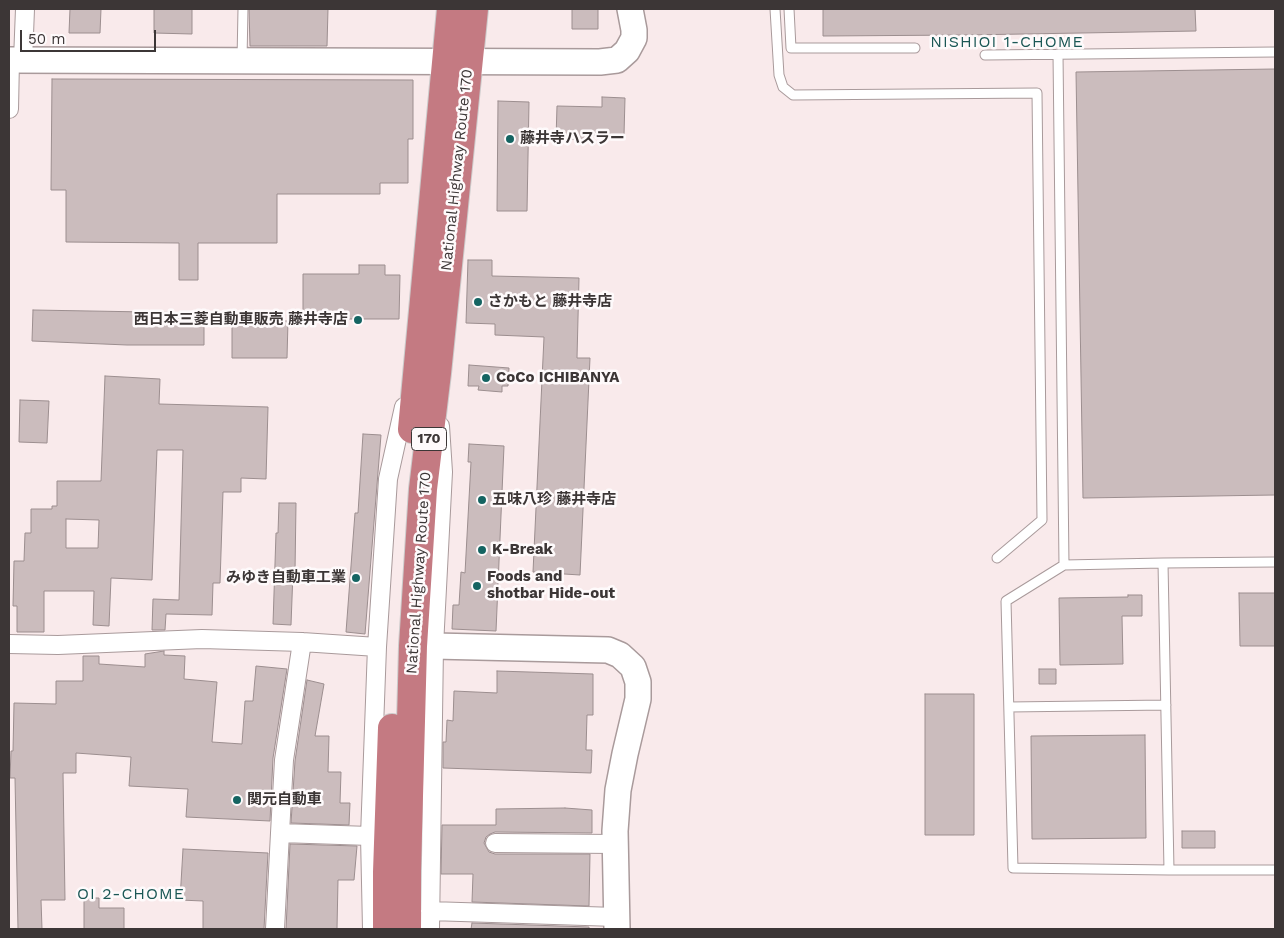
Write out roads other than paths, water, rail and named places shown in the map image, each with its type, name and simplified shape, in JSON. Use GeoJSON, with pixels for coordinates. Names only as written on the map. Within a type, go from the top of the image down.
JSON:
{"type":"FeatureCollection","features":[{"type":"Feature","properties":{"kind":"highway","name":"National Highway Route 170"},"geometry":{"type":"LineString","coordinates":[[387,929],[397,872],[423,489],[437,373],[456,62],[451,9]]}},
{"type":"Feature","properties":{"kind":"highway","name":"National Highway Route 170"},"geometry":{"type":"LineString","coordinates":[[407,929],[397,872],[394,650],[421,330],[456,62],[474,9]]}},
{"type":"Feature","properties":{"kind":"street"},"geometry":{"type":"LineString","coordinates":[[9,110],[14,60],[25,9]]}},
{"type":"Feature","properties":{"kind":"street"},"geometry":{"type":"LineString","coordinates":[[14,60],[600,62],[617,60],[627,51],[634,38],[630,9]]}},
{"type":"Feature","properties":{"kind":"street"},"geometry":{"type":"LineString","coordinates":[[372,929],[370,836],[377,647],[388,479],[421,330]]}},
{"type":"Feature","properties":{"kind":"street"},"geometry":{"type":"LineString","coordinates":[[430,929],[434,646],[443,472],[437,373]]}},
{"type":"Feature","properties":{"kind":"street"},"geometry":{"type":"LineString","coordinates":[[9,644],[58,645],[202,639],[302,642],[377,647]]}},
{"type":"Feature","properties":{"kind":"street"},"geometry":{"type":"LineString","coordinates":[[275,929],[284,760],[302,642]]}},
{"type":"Feature","properties":{"kind":"street"},"geometry":{"type":"LineString","coordinates":[[430,911],[617,923],[615,844],[618,790],[638,699],[638,682],[633,667],[620,654],[608,650],[434,646]]}},
{"type":"Feature","properties":{"kind":"street"},"geometry":{"type":"LineString","coordinates":[[280,833],[370,836]]}},
{"type":"Feature","properties":{"kind":"street"},"geometry":{"type":"LineString","coordinates":[[495,843],[615,844]]}},
{"type":"Feature","properties":{"kind":"lane"},"geometry":{"type":"LineString","coordinates":[[242,61],[243,9]]}},
{"type":"Feature","properties":{"kind":"lane"},"geometry":{"type":"LineString","coordinates":[[775,9],[779,75],[783,87],[793,95],[1037,93],[1042,520],[997,558]]}},
{"type":"Feature","properties":{"kind":"lane"},"geometry":{"type":"LineString","coordinates":[[789,9],[791,48],[915,48]]}},
{"type":"Feature","properties":{"kind":"lane"},"geometry":{"type":"LineString","coordinates":[[985,55],[1275,52]]}},
{"type":"Feature","properties":{"kind":"lane"},"geometry":{"type":"LineString","coordinates":[[1058,54],[1064,566]]}},
{"type":"Feature","properties":{"kind":"lane"},"geometry":{"type":"LineString","coordinates":[[1275,562],[1064,566],[1006,601],[1013,868],[1275,870]]}},
{"type":"Feature","properties":{"kind":"lane"},"geometry":{"type":"LineString","coordinates":[[1163,563],[1169,870]]}},
{"type":"Feature","properties":{"kind":"lane"},"geometry":{"type":"LineString","coordinates":[[1009,707],[1166,705]]}},
{"type":"Feature","properties":{"kind":"place","name":"藤井寺ハスラー"},"geometry":{"type":"Point","coordinates":[510,139]}},
{"type":"Feature","properties":{"kind":"place","name":"さかもと 藤井寺店"},"geometry":{"type":"Point","coordinates":[478,302]}},
{"type":"Feature","properties":{"kind":"place","name":"西日本三菱自動車販売 藤井寺店"},"geometry":{"type":"Point","coordinates":[358,320]}},
{"type":"Feature","properties":{"kind":"place","name":"CoCo ICHIBANYA"},"geometry":{"type":"Point","coordinates":[486,378]}},
{"type":"Feature","properties":{"kind":"place","name":"五味八珍 藤井寺店"},"geometry":{"type":"Point","coordinates":[482,500]}},
{"type":"Feature","properties":{"kind":"place","name":"K-Break"},"geometry":{"type":"Point","coordinates":[482,550]}},
{"type":"Feature","properties":{"kind":"place","name":"みゆき自動車工業"},"geometry":{"type":"Point","coordinates":[356,578]}},
{"type":"Feature","properties":{"kind":"place","name":"Foods and shotbar Hide-out"},"geometry":{"type":"Point","coordinates":[477,586]}},
{"type":"Feature","properties":{"kind":"place","name":"関元自動車"},"geometry":{"type":"Point","coordinates":[237,800]}},
{"type":"Feature","properties":{"kind":"district","name":"NISHIOI 1-CHOME"},"geometry":{"type":"Point","coordinates":[1007,42]}},
{"type":"Feature","properties":{"kind":"district","name":"OI 2-CHOME"},"geometry":{"type":"Point","coordinates":[131,894]}}]}
